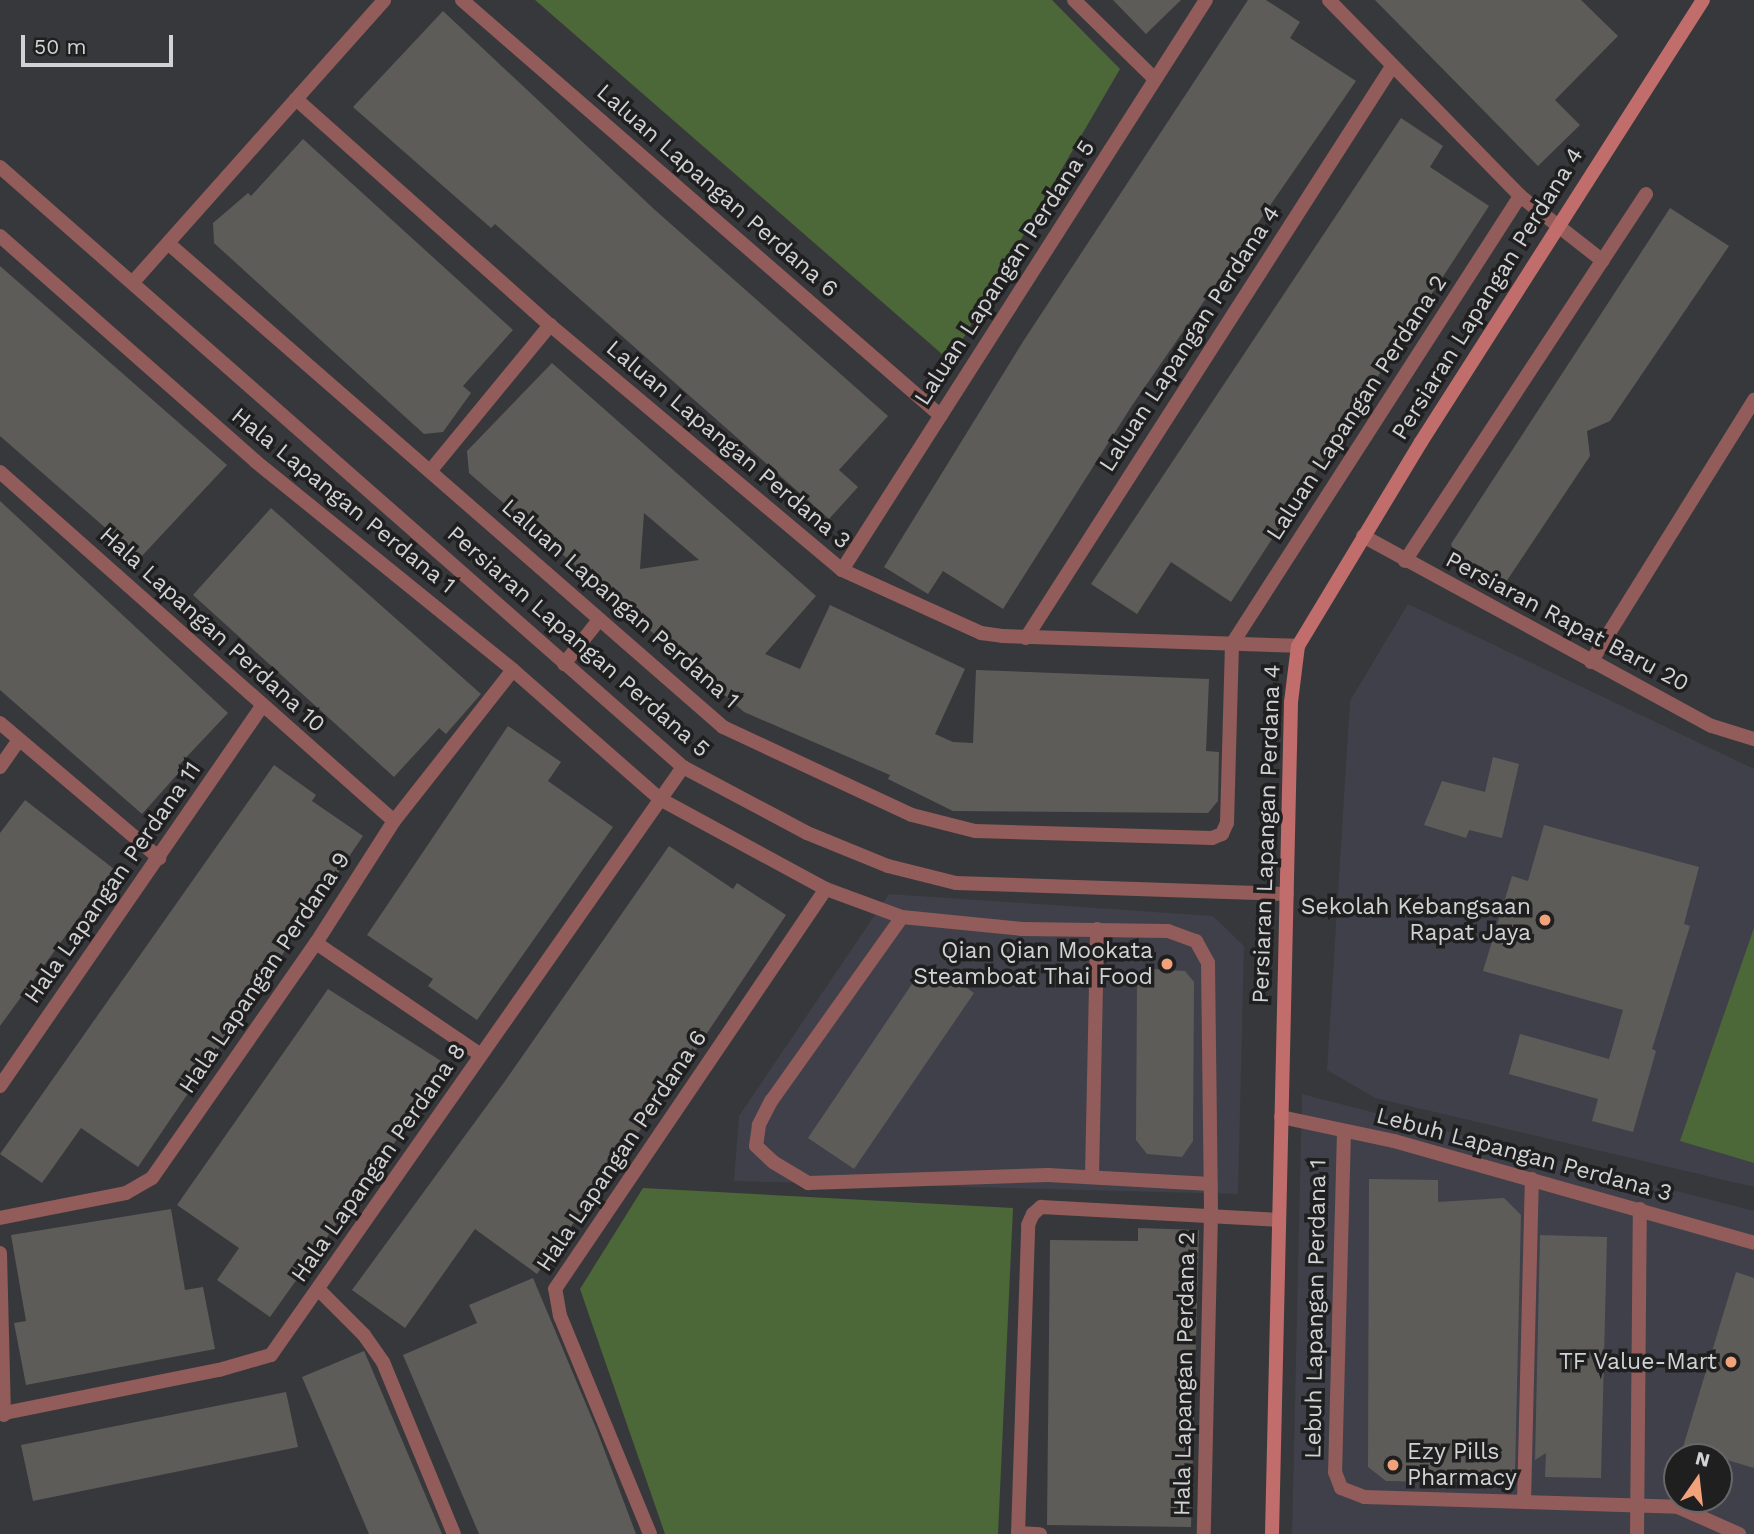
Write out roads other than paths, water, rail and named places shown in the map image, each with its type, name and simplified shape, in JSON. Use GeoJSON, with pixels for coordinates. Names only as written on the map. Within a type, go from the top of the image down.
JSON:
{"type":"FeatureCollection","features":[{"type":"Feature","properties":{"kind":"street"},"geometry":{"type":"LineString","coordinates":[[134,281],[384,0]]}},
{"type":"Feature","properties":{"kind":"street","name":"Laluan Lapangan Perdana 6"},"geometry":{"type":"LineString","coordinates":[[462,0],[941,416]]}},
{"type":"Feature","properties":{"kind":"street"},"geometry":{"type":"LineString","coordinates":[[1074,0],[1155,79]]}},
{"type":"Feature","properties":{"kind":"street","name":"Laluan Lapangan Perdana 5"},"geometry":{"type":"LineString","coordinates":[[842,570],[1206,0]]}},
{"type":"Feature","properties":{"kind":"street"},"geometry":{"type":"LineString","coordinates":[[1329,0],[1520,195],[1556,228],[1603,261]]}},
{"type":"Feature","properties":{"kind":"street","name":"Persiaran Lapangan Perdana 4"},"geometry":{"type":"LineString","coordinates":[[1272,1534],[1291,702],[1298,646],[1363,536],[1556,228],[1703,0]]}},
{"type":"Feature","properties":{"kind":"street","name":"Laluan Lapangan Perdana 4"},"geometry":{"type":"LineString","coordinates":[[1026,638],[1393,65]]}},
{"type":"Feature","properties":{"kind":"street","name":"Laluan Lapangan Perdana 3"},"geometry":{"type":"LineString","coordinates":[[296,99],[550,325],[842,570],[981,633],[1026,638],[1298,646]]}},
{"type":"Feature","properties":{"kind":"street","name":"Persiaran Lapangan Perdana 5"},"geometry":{"type":"LineString","coordinates":[[0,167],[134,281],[683,767],[807,833],[888,866],[956,883],[1287,894]]}},
{"type":"Feature","properties":{"kind":"street"},"geometry":{"type":"LineString","coordinates":[[1405,561],[1646,194]]}},
{"type":"Feature","properties":{"kind":"street","name":"Laluan Lapangan Perdana 2"},"geometry":{"type":"LineString","coordinates":[[1232,644],[1520,195]]}},
{"type":"Feature","properties":{"kind":"street","name":"Hala Lapangan Perdana 1"},"geometry":{"type":"LineString","coordinates":[[0,236],[255,461],[513,670],[660,799],[826,889],[902,917],[1022,929],[1097,929]]}},
{"type":"Feature","properties":{"kind":"street","name":"Laluan Lapangan Perdana 1"},"geometry":{"type":"LineString","coordinates":[[169,244],[723,727],[912,815],[975,831],[1212,838],[1222,834],[1227,824],[1232,644]]}},
{"type":"Feature","properties":{"kind":"street"},"geometry":{"type":"LineString","coordinates":[[431,470],[550,325]]}},
{"type":"Feature","properties":{"kind":"street"},"geometry":{"type":"LineString","coordinates":[[1591,662],[1754,400]]}},
{"type":"Feature","properties":{"kind":"street","name":"Hala Lapangan Perdana 10"},"geometry":{"type":"LineString","coordinates":[[0,472],[394,821]]}},
{"type":"Feature","properties":{"kind":"street","name":"Persiaran Rapat Baru 20"},"geometry":{"type":"LineString","coordinates":[[1363,536],[1712,726],[1754,739]]}},
{"type":"Feature","properties":{"kind":"street"},"geometry":{"type":"LineString","coordinates":[[564,664],[599,620]]}},
{"type":"Feature","properties":{"kind":"street","name":"Hala Lapangan Perdana 9"},"geometry":{"type":"LineString","coordinates":[[0,1217],[126,1193],[152,1178],[316,943],[394,821],[513,670]]}},
{"type":"Feature","properties":{"kind":"street","name":"Hala Lapangan Perdana 11"},"geometry":{"type":"LineString","coordinates":[[0,1086],[263,705]]}},
{"type":"Feature","properties":{"kind":"street"},"geometry":{"type":"LineString","coordinates":[[0,723],[159,858]]}},
{"type":"Feature","properties":{"kind":"street"},"geometry":{"type":"LineString","coordinates":[[0,767],[19,740]]}},
{"type":"Feature","properties":{"kind":"street","name":"Hala Lapangan Perdana 8"},"geometry":{"type":"LineString","coordinates":[[2,1415],[271,1356],[683,767]]}},
{"type":"Feature","properties":{"kind":"street","name":"Hala Lapangan Perdana 6"},"geometry":{"type":"LineString","coordinates":[[650,1534],[560,1316],[555,1289],[826,889]]}},
{"type":"Feature","properties":{"kind":"street"},"geometry":{"type":"LineString","coordinates":[[902,917],[771,1101],[759,1125],[756,1146],[808,1183],[1092,1176],[1211,1184]]}},
{"type":"Feature","properties":{"kind":"street"},"geometry":{"type":"LineString","coordinates":[[1092,1176],[1097,929]]}},
{"type":"Feature","properties":{"kind":"street","name":"Hala Lapangan Perdana 2"},"geometry":{"type":"LineString","coordinates":[[1097,929],[1168,931],[1196,941],[1208,963],[1212,1214],[1204,1534]]}},
{"type":"Feature","properties":{"kind":"street"},"geometry":{"type":"LineString","coordinates":[[316,943],[481,1055]]}},
{"type":"Feature","properties":{"kind":"street","name":"Lebuh Lapangan Perdana 3"},"geometry":{"type":"LineString","coordinates":[[1281,1117],[1532,1179],[1754,1242]]}},
{"type":"Feature","properties":{"kind":"street","name":"Lebuh Lapangan Perdana 1"},"geometry":{"type":"LineString","coordinates":[[1343,1131],[1335,1472],[1341,1488],[1364,1497],[1524,1502]]}},
{"type":"Feature","properties":{"kind":"street"},"geometry":{"type":"LineString","coordinates":[[1532,1179],[1524,1502],[1678,1507],[1739,1534]]}},
{"type":"Feature","properties":{"kind":"street"},"geometry":{"type":"LineString","coordinates":[[1040,1534],[1018,1533],[1028,1225],[1033,1214],[1041,1207],[1212,1214],[1279,1220]]}},
{"type":"Feature","properties":{"kind":"street"},"geometry":{"type":"LineString","coordinates":[[1637,1534],[1640,1209]]}},
{"type":"Feature","properties":{"kind":"street"},"geometry":{"type":"LineString","coordinates":[[0,1253],[2,1415]]}},
{"type":"Feature","properties":{"kind":"street"},"geometry":{"type":"LineString","coordinates":[[319,1290],[364,1335],[383,1362],[454,1534]]}},
{"type":"Feature","properties":{"kind":"place","name":"Sekolah Kebangsaan Rapat Jaya"},"geometry":{"type":"Point","coordinates":[1545,920]}},
{"type":"Feature","properties":{"kind":"place","name":"Qian Qian Mookata Steamboat Thai Food"},"geometry":{"type":"Point","coordinates":[1167,964]}},
{"type":"Feature","properties":{"kind":"place","name":"TF Value-Mart"},"geometry":{"type":"Point","coordinates":[1731,1362]}},
{"type":"Feature","properties":{"kind":"place","name":"Ezy Pills Pharmacy"},"geometry":{"type":"Point","coordinates":[1393,1465]}}]}
